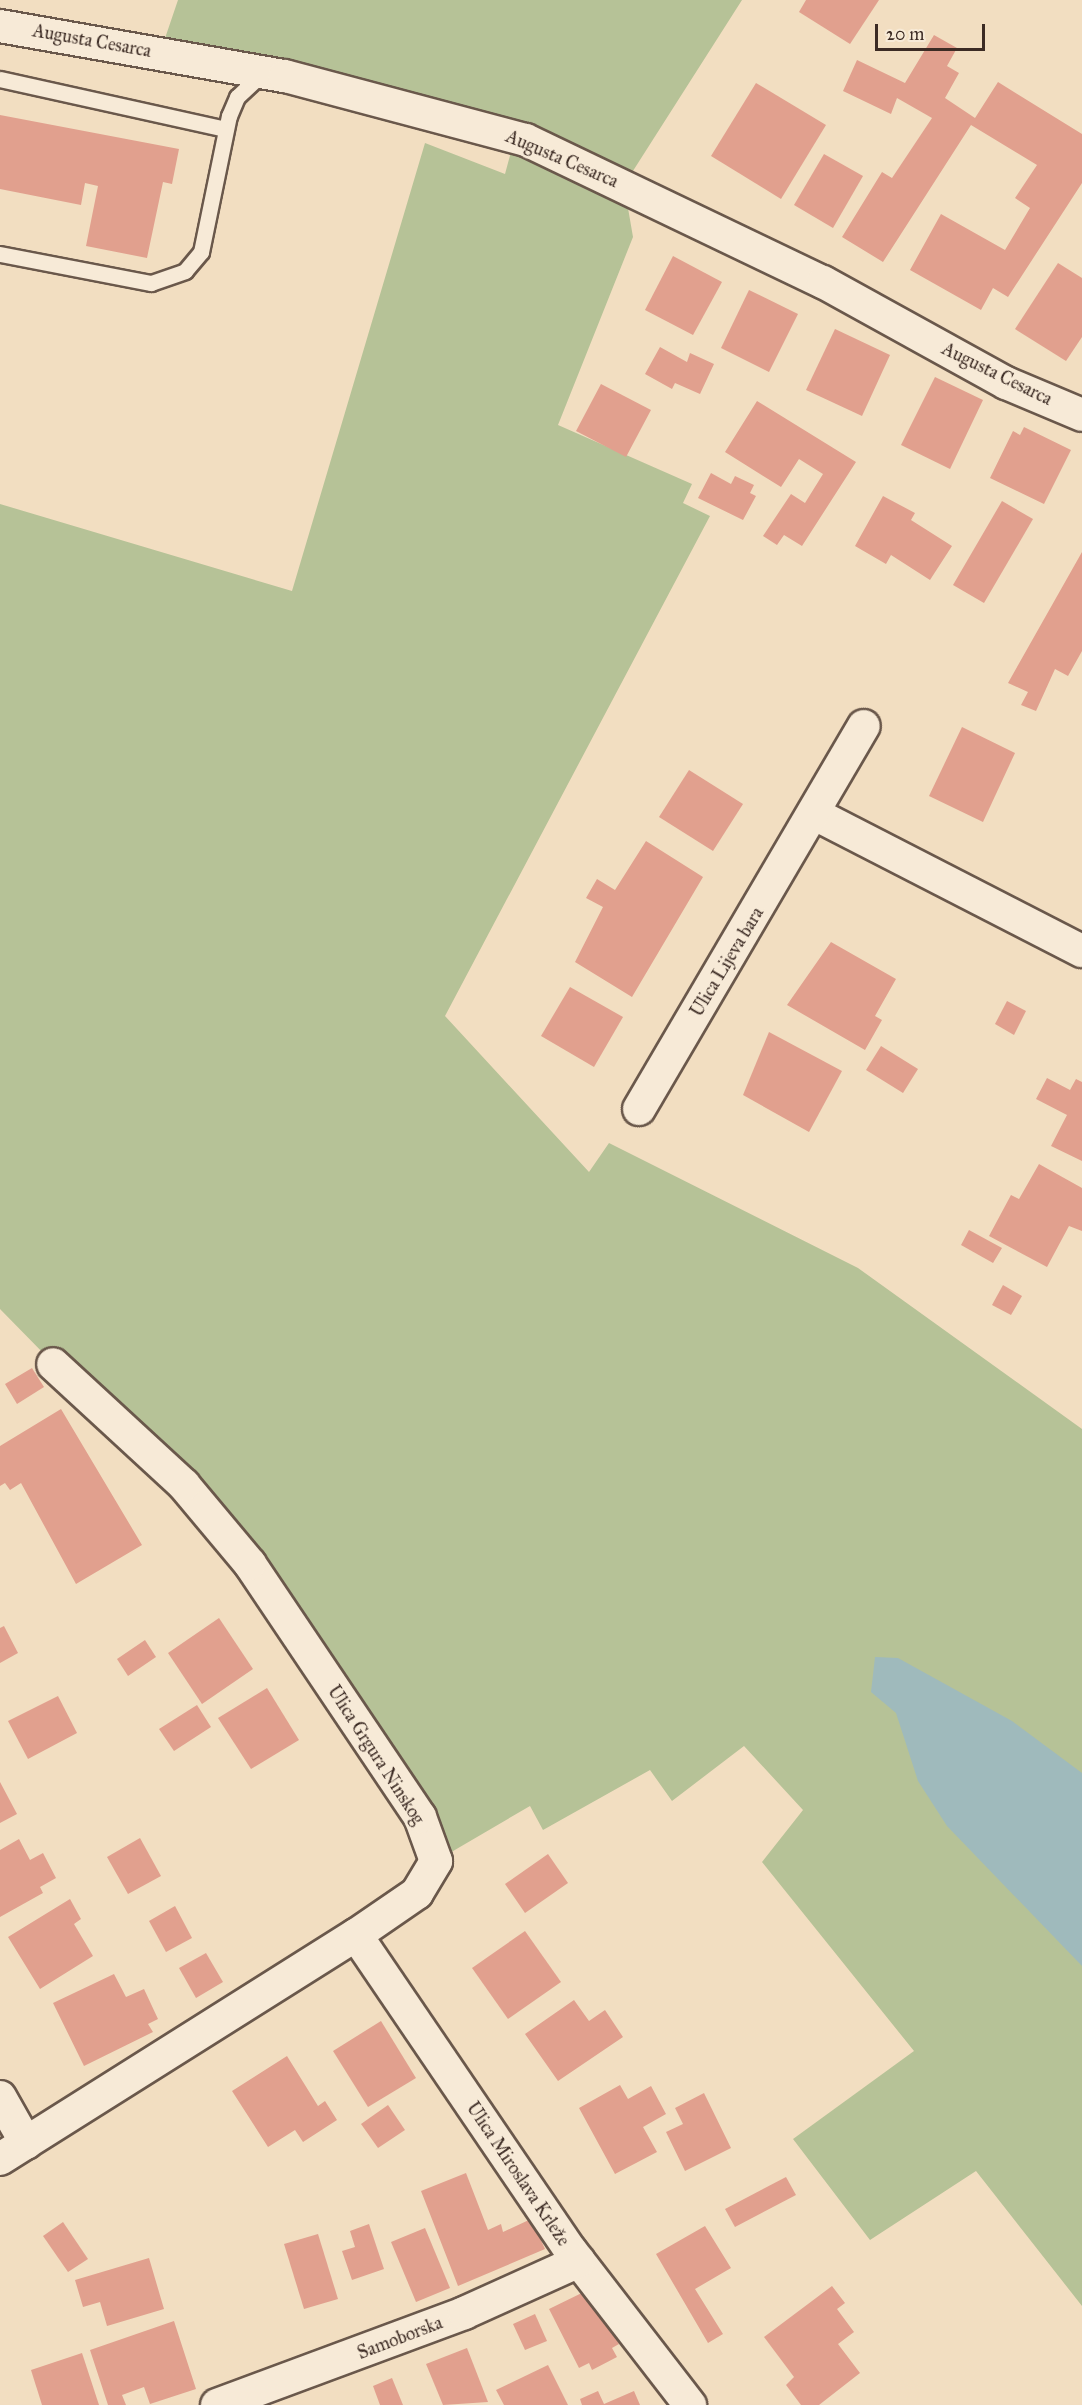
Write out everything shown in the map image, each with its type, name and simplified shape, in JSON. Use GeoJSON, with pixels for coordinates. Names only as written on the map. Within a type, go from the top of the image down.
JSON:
{"type":"FeatureCollection","features":[{"type":"Feature","properties":{"kind":"street","name":"Augusta Cesarca"},"geometry":{"type":"LineString","coordinates":[[0,26],[264,72],[526,140],[823,282],[1006,383],[1082,415]]}},
{"type":"Feature","properties":{"kind":"street","name":"Ulica Lijeva bara"},"geometry":{"type":"LineString","coordinates":[[639,1109],[864,726]]}},
{"type":"Feature","properties":{"kind":"street"},"geometry":{"type":"LineString","coordinates":[[814,814],[1082,951]]}},
{"type":"Feature","properties":{"kind":"street","name":"Ulica Grgura Ninskog"},"geometry":{"type":"LineString","coordinates":[[13,2151],[356,1935],[417,1893],[436,1861],[420,1817],[250,1563],[184,1485],[53,1364]]}},
{"type":"Feature","properties":{"kind":"street","name":"Ulica Miroslava Krleže"},"geometry":{"type":"LineString","coordinates":[[356,1935],[579,2261],[690,2405]]}},
{"type":"Feature","properties":{"kind":"street"},"geometry":{"type":"LineString","coordinates":[[0,2097],[13,2151]]}},
{"type":"Feature","properties":{"kind":"street","name":"Samoborska"},"geometry":{"type":"LineString","coordinates":[[217,2405],[464,2313],[579,2261]]}},
{"type":"Feature","properties":{"kind":"lane"},"geometry":{"type":"LineString","coordinates":[[0,254],[151,283],[185,271],[201,252],[226,129],[237,97],[264,72]]}},
{"type":"Feature","properties":{"kind":"lane"},"geometry":{"type":"LineString","coordinates":[[0,79],[226,129]]}},
{"type":"Feature","properties":{"kind":"green space"},"geometry":{"type":"Polygon","coordinates":[[[178,0],[742,0],[624,185],[633,237],[558,425],[692,484],[683,503],[710,516],[445,1016],[589,1172],[609,1143],[858,1268],[1082,1429],[1082,2306],[976,2171],[870,2240],[793,2139],[914,2051],[762,1862],[803,1810],[744,1746],[672,1801],[650,1770],[543,1830],[530,1806],[436,1861],[250,1564],[0,1309],[0,504],[292,591],[425,143],[505,174],[515,137],[160,53],[178,0]]]}},
{"type":"Feature","properties":{"kind":"water"},"geometry":{"type":"Polygon","coordinates":[[[875,1657],[898,1658],[1012,1721],[1082,1773],[1082,1966],[947,1826],[918,1781],[896,1713],[871,1692],[875,1657]]]}},
{"type":"Feature","properties":{"kind":"building"},"geometry":{"type":"Polygon","coordinates":[[[806,0],[879,0],[850,44],[799,12],[806,0]]]}},
{"type":"Feature","properties":{"kind":"building"},"geometry":{"type":"Polygon","coordinates":[[[934,35],[957,48],[947,66],[959,73],[945,98],[975,118],[998,82],[1082,134],[1082,183],[1008,297],[993,288],[981,310],[910,270],[941,214],[1005,250],[1030,208],[1015,198],[1037,165],[971,125],[883,262],[842,237],[882,172],[892,178],[932,118],[897,98],[891,114],[843,91],[857,60],[905,83],[934,35]]]}},
{"type":"Feature","properties":{"kind":"building"},"geometry":{"type":"Polygon","coordinates":[[[756,83],[826,125],[781,199],[711,156],[756,83]]]}},
{"type":"Feature","properties":{"kind":"building"},"geometry":{"type":"Polygon","coordinates":[[[0,115],[179,149],[172,184],[163,182],[147,258],[86,246],[98,186],[85,183],[81,205],[0,189],[0,115]]]}},
{"type":"Feature","properties":{"kind":"building"},"geometry":{"type":"Polygon","coordinates":[[[824,154],[863,176],[833,228],[794,205],[824,154]]]}},
{"type":"Feature","properties":{"kind":"building"},"geometry":{"type":"Polygon","coordinates":[[[673,256],[722,282],[693,335],[645,310],[673,256]]]}},
{"type":"Feature","properties":{"kind":"building"},"geometry":{"type":"Polygon","coordinates":[[[1058,263],[1082,278],[1082,337],[1066,361],[1015,329],[1058,263]]]}},
{"type":"Feature","properties":{"kind":"building"},"geometry":{"type":"Polygon","coordinates":[[[749,290],[798,314],[769,372],[721,348],[749,290]]]}},
{"type":"Feature","properties":{"kind":"building"},"geometry":{"type":"Polygon","coordinates":[[[835,329],[890,355],[862,416],[806,390],[835,329]]]}},
{"type":"Feature","properties":{"kind":"building"},"geometry":{"type":"Polygon","coordinates":[[[660,347],[687,362],[690,353],[714,364],[700,394],[675,383],[672,389],[645,374],[660,347]]]}},
{"type":"Feature","properties":{"kind":"building"},"geometry":{"type":"Polygon","coordinates":[[[935,377],[983,400],[950,469],[901,445],[935,377]]]}},
{"type":"Feature","properties":{"kind":"building"},"geometry":{"type":"Polygon","coordinates":[[[601,384],[651,410],[626,457],[576,431],[601,384]]]}},
{"type":"Feature","properties":{"kind":"building"},"geometry":{"type":"Polygon","coordinates":[[[757,401],[856,462],[802,546],[784,535],[777,545],[763,536],[791,494],[805,503],[823,474],[799,459],[781,487],[725,452],[757,401]]]}},
{"type":"Feature","properties":{"kind":"building"},"geometry":{"type":"Polygon","coordinates":[[[1024,427],[1071,450],[1044,504],[990,478],[1013,431],[1020,435],[1024,427]]]}},
{"type":"Feature","properties":{"kind":"building"},"geometry":{"type":"Polygon","coordinates":[[[711,473],[731,484],[735,476],[754,485],[750,493],[756,496],[743,520],[698,498],[711,473]]]}},
{"type":"Feature","properties":{"kind":"building"},"geometry":{"type":"Polygon","coordinates":[[[883,496],[915,513],[911,520],[952,546],[930,580],[891,555],[886,564],[855,546],[883,496]]]}},
{"type":"Feature","properties":{"kind":"building"},"geometry":{"type":"Polygon","coordinates":[[[1002,501],[1033,519],[984,603],[953,585],[1002,501]]]}},
{"type":"Feature","properties":{"kind":"building"},"geometry":{"type":"Polygon","coordinates":[[[1082,552],[1082,651],[1068,676],[1055,669],[1036,711],[1021,705],[1028,692],[1008,683],[1082,552]]]}},
{"type":"Feature","properties":{"kind":"building"},"geometry":{"type":"Polygon","coordinates":[[[962,727],[1015,753],[983,822],[929,796],[962,727]]]}},
{"type":"Feature","properties":{"kind":"building"},"geometry":{"type":"Polygon","coordinates":[[[689,770],[743,804],[713,851],[659,817],[689,770]]]}},
{"type":"Feature","properties":{"kind":"building"},"geometry":{"type":"Polygon","coordinates":[[[646,841],[703,877],[632,997],[575,962],[603,907],[586,898],[597,879],[615,890],[646,841]]]}},
{"type":"Feature","properties":{"kind":"building"},"geometry":{"type":"Polygon","coordinates":[[[831,942],[896,979],[875,1016],[882,1020],[865,1050],[787,1005],[831,942]]]}},
{"type":"Feature","properties":{"kind":"building"},"geometry":{"type":"Polygon","coordinates":[[[570,987],[623,1017],[594,1067],[541,1036],[570,987]]]}},
{"type":"Feature","properties":{"kind":"building"},"geometry":{"type":"Polygon","coordinates":[[[1007,1001],[1026,1011],[1014,1035],[995,1024],[1007,1001]]]}},
{"type":"Feature","properties":{"kind":"building"},"geometry":{"type":"Polygon","coordinates":[[[769,1032],[842,1071],[809,1132],[743,1095],[769,1032]]]}},
{"type":"Feature","properties":{"kind":"building"},"geometry":{"type":"Polygon","coordinates":[[[881,1046],[918,1069],[903,1093],[866,1070],[881,1046]]]}},
{"type":"Feature","properties":{"kind":"building"},"geometry":{"type":"Polygon","coordinates":[[[1047,1078],[1070,1090],[1076,1079],[1082,1082],[1082,1161],[1051,1146],[1067,1115],[1036,1099],[1047,1078]]]}},
{"type":"Feature","properties":{"kind":"building"},"geometry":{"type":"Polygon","coordinates":[[[1039,1164],[1082,1188],[1082,1231],[1069,1226],[1047,1267],[989,1236],[1011,1195],[1019,1199],[1039,1164]]]}},
{"type":"Feature","properties":{"kind":"building"},"geometry":{"type":"Polygon","coordinates":[[[969,1230],[1002,1248],[993,1263],[961,1245],[969,1230]]]}},
{"type":"Feature","properties":{"kind":"building"},"geometry":{"type":"Polygon","coordinates":[[[1003,1285],[1022,1296],[1011,1315],[992,1305],[1003,1285]]]}},
{"type":"Feature","properties":{"kind":"building"},"geometry":{"type":"Polygon","coordinates":[[[32,1368],[44,1387],[17,1404],[5,1384],[32,1368]]]}},
{"type":"Feature","properties":{"kind":"building"},"geometry":{"type":"Polygon","coordinates":[[[61,1409],[142,1545],[76,1584],[21,1483],[10,1490],[5,1483],[0,1486],[0,1446],[61,1409]]]}},
{"type":"Feature","properties":{"kind":"building"},"geometry":{"type":"Polygon","coordinates":[[[219,1618],[253,1669],[202,1704],[168,1653],[219,1618]]]}},
{"type":"Feature","properties":{"kind":"building"},"geometry":{"type":"Polygon","coordinates":[[[4,1626],[18,1653],[0,1663],[0,1628],[4,1626]]]}},
{"type":"Feature","properties":{"kind":"building"},"geometry":{"type":"Polygon","coordinates":[[[145,1640],[156,1657],[128,1676],[117,1659],[145,1640]]]}},
{"type":"Feature","properties":{"kind":"building"},"geometry":{"type":"Polygon","coordinates":[[[267,1688],[299,1740],[251,1769],[218,1718],[267,1688]]]}},
{"type":"Feature","properties":{"kind":"building"},"geometry":{"type":"Polygon","coordinates":[[[58,1696],[77,1733],[28,1759],[8,1721],[58,1696]]]}},
{"type":"Feature","properties":{"kind":"building"},"geometry":{"type":"Polygon","coordinates":[[[197,1705],[211,1727],[174,1751],[159,1729],[197,1705]]]}},
{"type":"Feature","properties":{"kind":"building"},"geometry":{"type":"Polygon","coordinates":[[[0,1782],[17,1814],[0,1823],[0,1782]]]}},
{"type":"Feature","properties":{"kind":"building"},"geometry":{"type":"Polygon","coordinates":[[[140,1838],[161,1876],[128,1894],[107,1857],[140,1838]]]}},
{"type":"Feature","properties":{"kind":"building"},"geometry":{"type":"Polygon","coordinates":[[[19,1839],[30,1860],[43,1853],[56,1878],[40,1887],[43,1893],[0,1917],[0,1850],[19,1839]]]}},
{"type":"Feature","properties":{"kind":"building"},"geometry":{"type":"Polygon","coordinates":[[[548,1854],[568,1883],[525,1913],[505,1884],[548,1854]]]}},
{"type":"Feature","properties":{"kind":"building"},"geometry":{"type":"Polygon","coordinates":[[[70,1899],[81,1919],[74,1924],[93,1956],[40,1989],[8,1937],[70,1899]]]}},
{"type":"Feature","properties":{"kind":"building"},"geometry":{"type":"Polygon","coordinates":[[[175,1906],[192,1938],[166,1952],[149,1921],[175,1906]]]}},
{"type":"Feature","properties":{"kind":"building"},"geometry":{"type":"Polygon","coordinates":[[[525,1931],[561,1982],[508,2019],[472,1968],[525,1931]]]}},
{"type":"Feature","properties":{"kind":"building"},"geometry":{"type":"Polygon","coordinates":[[[206,1953],[223,1982],[196,1998],[179,1968],[206,1953]]]}},
{"type":"Feature","properties":{"kind":"building"},"geometry":{"type":"Polygon","coordinates":[[[114,1974],[126,1997],[144,1989],[158,2019],[148,2024],[153,2032],[84,2066],[53,2003],[114,1974]]]}},
{"type":"Feature","properties":{"kind":"building"},"geometry":{"type":"Polygon","coordinates":[[[574,2000],[589,2021],[605,2010],[623,2037],[558,2081],[525,2034],[574,2000]]]}},
{"type":"Feature","properties":{"kind":"building"},"geometry":{"type":"Polygon","coordinates":[[[381,2021],[416,2078],[368,2107],[333,2051],[381,2021]]]}},
{"type":"Feature","properties":{"kind":"building"},"geometry":{"type":"Polygon","coordinates":[[[287,2056],[318,2106],[325,2101],[337,2120],[303,2142],[295,2130],[268,2147],[232,2091],[287,2056]]]}},
{"type":"Feature","properties":{"kind":"building"},"geometry":{"type":"Polygon","coordinates":[[[620,2085],[628,2099],[651,2086],[666,2114],[643,2127],[657,2152],[615,2174],[579,2108],[620,2085]]]}},
{"type":"Feature","properties":{"kind":"building"},"geometry":{"type":"Polygon","coordinates":[[[704,2093],[731,2148],[685,2171],[666,2132],[683,2124],[675,2108],[704,2093]]]}},
{"type":"Feature","properties":{"kind":"building"},"geometry":{"type":"Polygon","coordinates":[[[388,2105],[405,2130],[378,2148],[361,2124],[388,2105]]]}},
{"type":"Feature","properties":{"kind":"building"},"geometry":{"type":"Polygon","coordinates":[[[466,2173],[488,2230],[501,2224],[503,2232],[531,2219],[545,2249],[458,2286],[421,2191],[466,2173]]]}},
{"type":"Feature","properties":{"kind":"building"},"geometry":{"type":"Polygon","coordinates":[[[786,2177],[796,2195],[735,2227],[725,2209],[786,2177]]]}},
{"type":"Feature","properties":{"kind":"building"},"geometry":{"type":"Polygon","coordinates":[[[63,2222],[88,2259],[68,2272],[43,2236],[63,2222]]]}},
{"type":"Feature","properties":{"kind":"building"},"geometry":{"type":"Polygon","coordinates":[[[369,2224],[384,2269],[352,2280],[342,2251],[355,2247],[350,2231],[369,2224]]]}},
{"type":"Feature","properties":{"kind":"building"},"geometry":{"type":"Polygon","coordinates":[[[705,2226],[731,2268],[695,2289],[723,2334],[708,2343],[656,2254],[705,2226]]]}},
{"type":"Feature","properties":{"kind":"building"},"geometry":{"type":"Polygon","coordinates":[[[425,2228],[450,2288],[416,2302],[391,2242],[425,2228]]]}},
{"type":"Feature","properties":{"kind":"building"},"geometry":{"type":"Polygon","coordinates":[[[318,2234],[338,2299],[304,2309],[284,2244],[318,2234]]]}},
{"type":"Feature","properties":{"kind":"building"},"geometry":{"type":"Polygon","coordinates":[[[149,2258],[164,2309],[107,2326],[100,2302],[83,2307],[75,2280],[149,2258]]]}},
{"type":"Feature","properties":{"kind":"building"},"geometry":{"type":"Polygon","coordinates":[[[832,2286],[845,2303],[837,2309],[854,2332],[838,2344],[860,2373],[819,2405],[801,2405],[786,2385],[794,2377],[764,2337],[832,2286]]]}},
{"type":"Feature","properties":{"kind":"building"},"geometry":{"type":"Polygon","coordinates":[[[592,2288],[619,2344],[612,2348],[617,2357],[592,2370],[589,2363],[579,2368],[549,2309],[592,2288]]]}},
{"type":"Feature","properties":{"kind":"building"},"geometry":{"type":"Polygon","coordinates":[[[535,2314],[547,2341],[525,2350],[513,2324],[535,2314]]]}},
{"type":"Feature","properties":{"kind":"building"},"geometry":{"type":"Polygon","coordinates":[[[174,2321],[196,2389],[150,2404],[144,2387],[122,2395],[126,2405],[108,2405],[90,2350],[174,2321]]]}},
{"type":"Feature","properties":{"kind":"building"},"geometry":{"type":"Polygon","coordinates":[[[467,2348],[488,2402],[443,2405],[426,2364],[467,2348]]]}},
{"type":"Feature","properties":{"kind":"building"},"geometry":{"type":"Polygon","coordinates":[[[82,2353],[99,2405],[42,2405],[31,2370],[82,2353]]]}},
{"type":"Feature","properties":{"kind":"building"},"geometry":{"type":"Polygon","coordinates":[[[548,2365],[568,2405],[504,2405],[496,2390],[548,2365]]]}},
{"type":"Feature","properties":{"kind":"building"},"geometry":{"type":"Polygon","coordinates":[[[392,2378],[403,2405],[380,2405],[373,2386],[392,2378]]]}},
{"type":"Feature","properties":{"kind":"building"},"geometry":{"type":"Polygon","coordinates":[[[598,2391],[604,2404],[634,2391],[640,2405],[582,2405],[580,2399],[598,2391]]]}}]}
